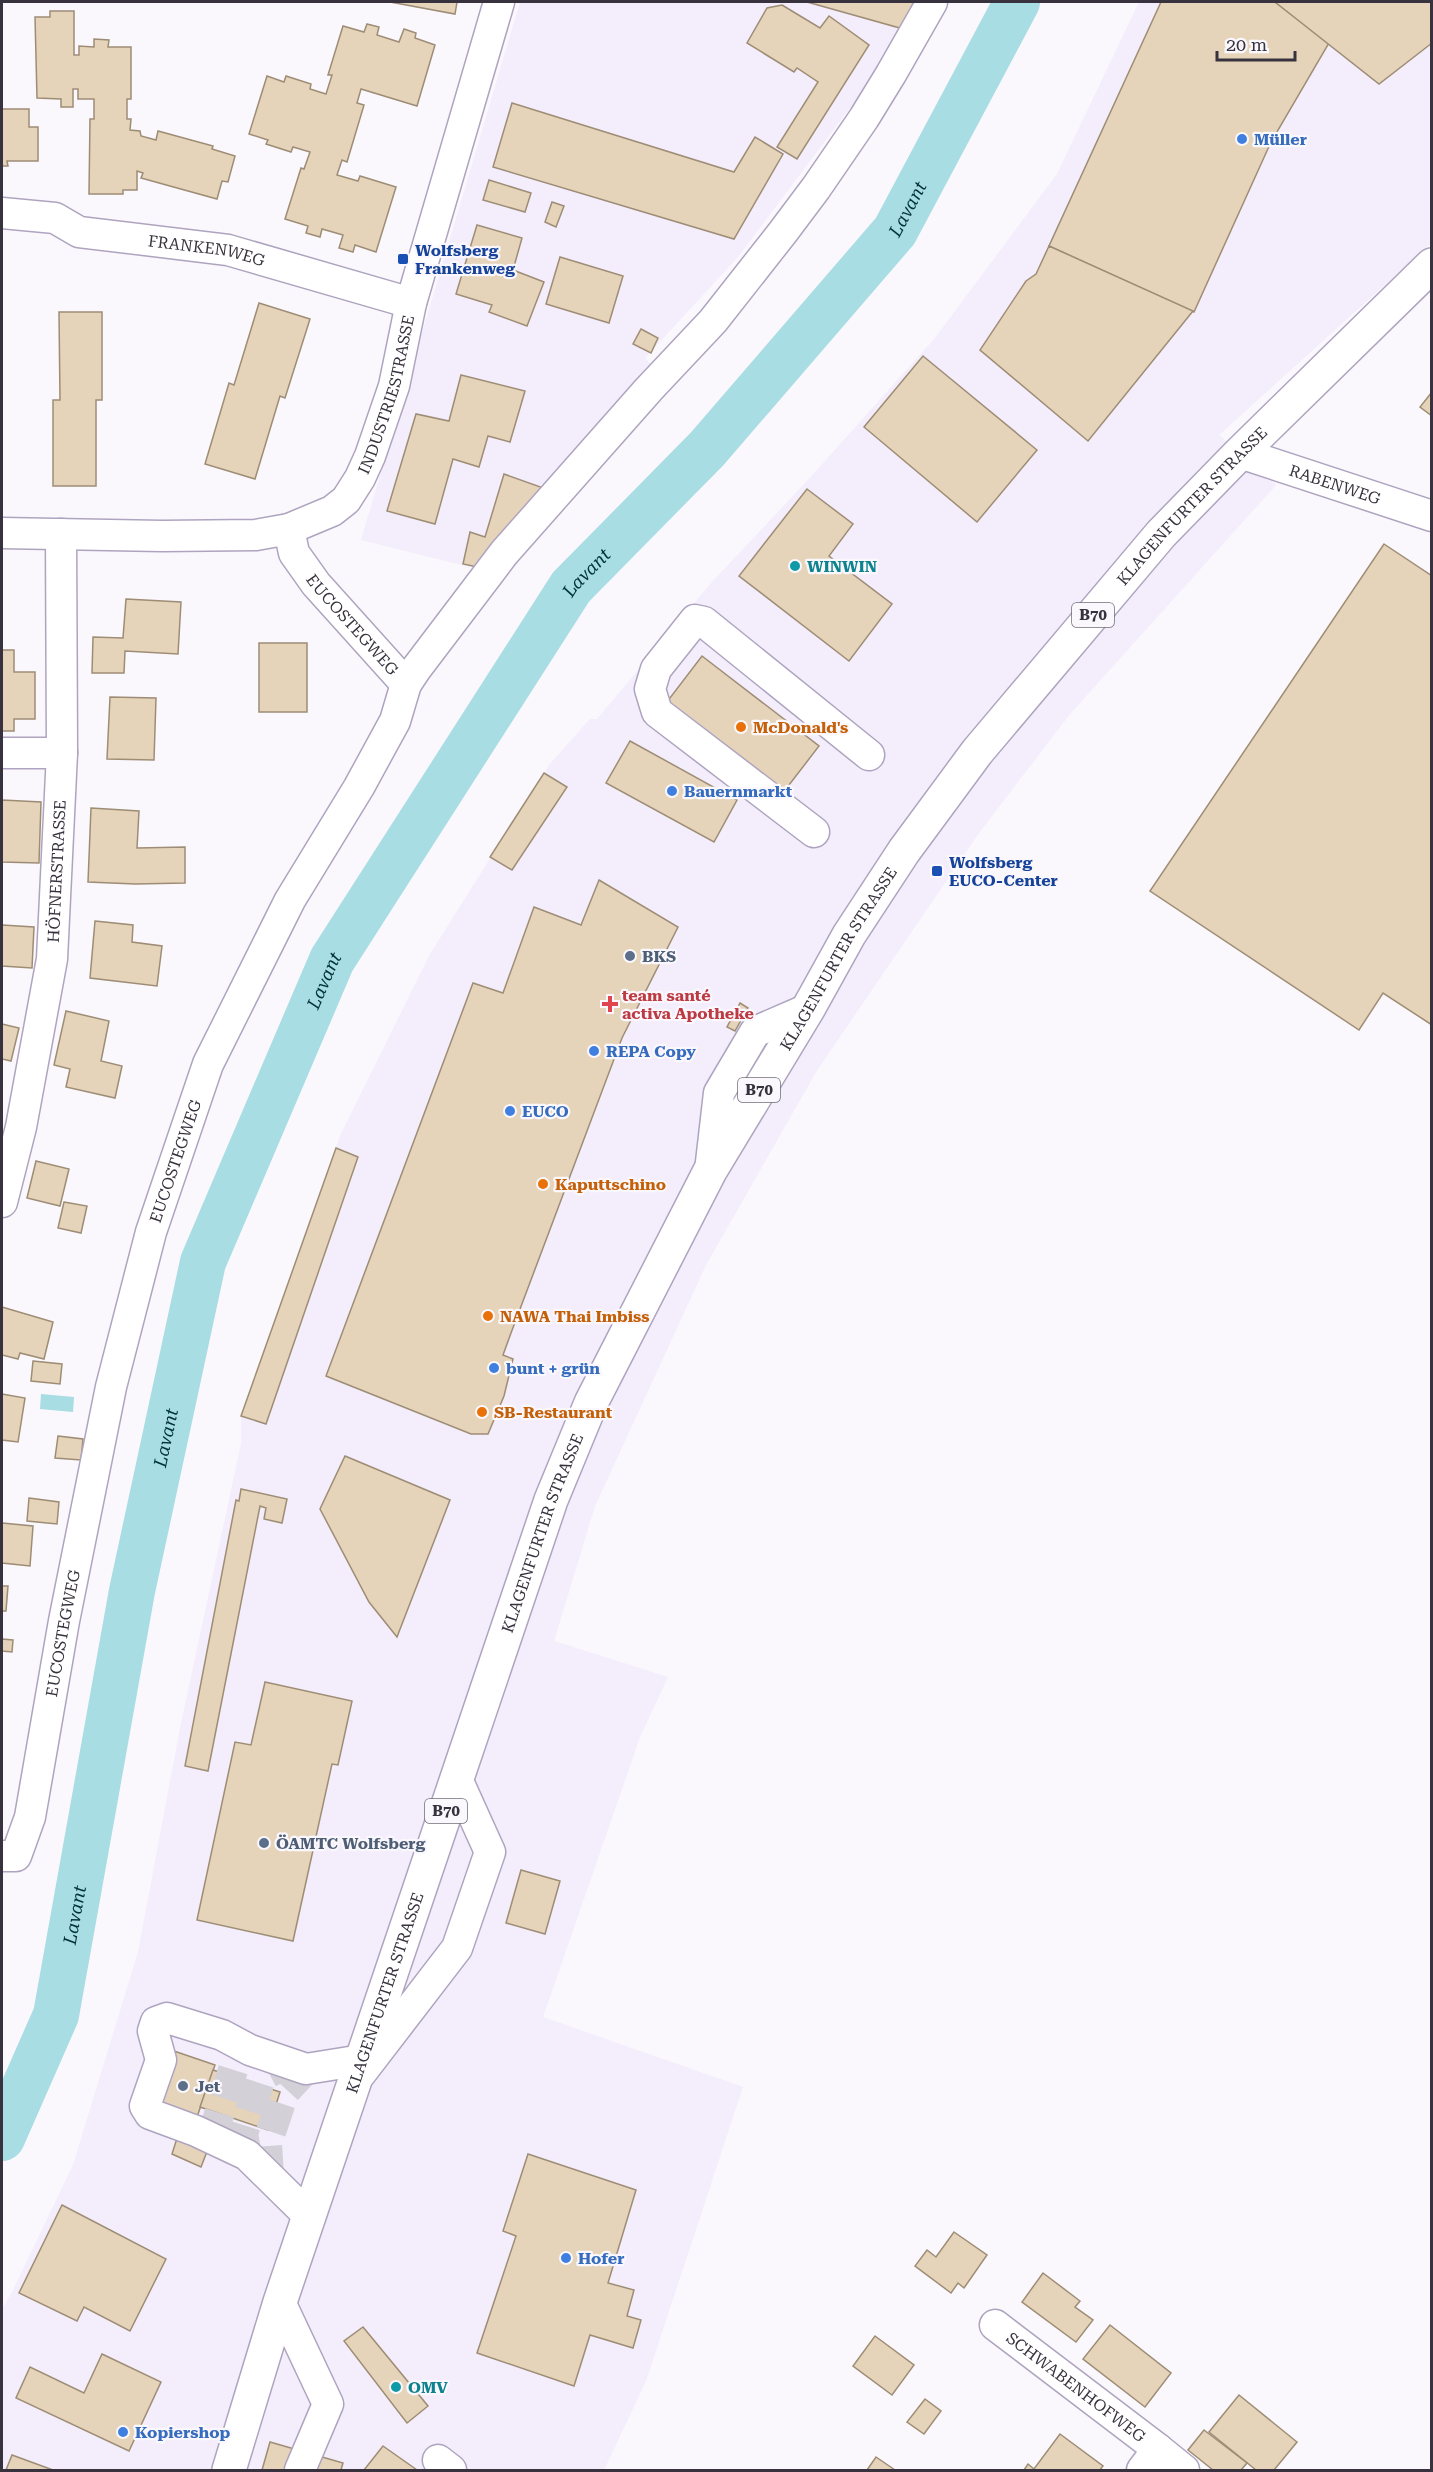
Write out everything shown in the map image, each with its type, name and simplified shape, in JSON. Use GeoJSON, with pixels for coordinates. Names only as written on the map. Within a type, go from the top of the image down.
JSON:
{"type":"FeatureCollection","features":[{"type":"Feature","properties":{"kind":"main road","name":"KLAGENFURTER STRASSE"},"geometry":{"type":"LineString","coordinates":[[229,2470],[280,2302],[560,1478],[591,1403],[710,1171],[808,1009],[849,935],[904,851],[977,752],[1161,534],[1239,453],[1431,265]]}},
{"type":"Feature","properties":{"kind":"street","name":"INDUSTRIESTRASSE"},"geometry":{"type":"LineString","coordinates":[[2,533],[256,535],[289,529],[332,511],[346,500],[360,478],[393,386],[411,303],[499,2]]}},
{"type":"Feature","properties":{"kind":"street"},"geometry":{"type":"LineString","coordinates":[[406,684],[504,553],[648,389],[713,321],[783,232],[864,118],[932,2]]}},
{"type":"Feature","properties":{"kind":"street","name":"FRANKENWEG"},"geometry":{"type":"LineString","coordinates":[[2,213],[55,218],[79,232],[228,250],[411,303]]}},
{"type":"Feature","properties":{"kind":"street","name":"RABENWEG"},"geometry":{"type":"LineString","coordinates":[[1239,453],[1431,516]]}},
{"type":"Feature","properties":{"kind":"street","name":"EUCOSTEGWEG"},"geometry":{"type":"LineString","coordinates":[[2,1856],[16,1856],[30,1817],[64,1621],[111,1387],[151,1232],[208,1064],[290,900],[359,787],[395,721],[406,684],[316,584],[294,553],[289,529]]}},
{"type":"Feature","properties":{"kind":"street","name":"HÖFNERSTRASSE"},"geometry":{"type":"LineString","coordinates":[[2,1202],[21,1127],[52,959],[62,753],[61,534]]}},
{"type":"Feature","properties":{"kind":"street"},"geometry":{"type":"LineString","coordinates":[[814,832],[657,712],[650,689],[656,669],[695,620],[704,622],[869,755]]}},
{"type":"Feature","properties":{"kind":"street"},"geometry":{"type":"LineString","coordinates":[[2,753],[62,753]]}},
{"type":"Feature","properties":{"kind":"street"},"geometry":{"type":"LineString","coordinates":[[309,2216],[247,2155],[196,2131],[150,2114],[144,2106],[160,2060],[153,2031],[156,2022],[167,2018],[222,2035],[250,2050],[306,2069],[359,2070],[457,1948],[490,1852],[457,1779]]}},
{"type":"Feature","properties":{"kind":"street"},"geometry":{"type":"LineString","coordinates":[[280,2302],[328,2404],[300,2470]]}},
{"type":"Feature","properties":{"kind":"street","name":"SCHWABENHOFWEG"},"geometry":{"type":"LineString","coordinates":[[995,2325],[1150,2460],[1184,2470]]}},
{"type":"Feature","properties":{"kind":"shaded area"},"geometry":{"type":"Polygon","coordinates":[[[520,2],[922,2],[901,40],[738,257],[645,358],[656,370],[482,570],[361,540],[520,2]]]}},
{"type":"Feature","properties":{"kind":"shaded area"},"geometry":{"type":"Polygon","coordinates":[[[1139,2],[1431,2],[1431,243],[1219,435],[1276,485],[1070,714],[979,833],[816,1072],[706,1265],[595,1506],[554,1641],[668,1677],[640,1737],[543,2017],[743,2087],[646,2381],[604,2470],[2,2470],[2,2309],[73,2165],[138,1952],[180,1728],[241,1444],[241,1416],[340,1136],[430,954],[549,765],[590,719],[597,719],[712,582],[808,480],[935,338],[1057,174],[1139,2]]]}},
{"type":"Feature","properties":{"kind":"water"},"geometry":{"type":"Polygon","coordinates":[[[41,1394],[74,1397],[73,1412],[40,1409],[41,1394]]]}},
{"type":"Feature","properties":{"kind":"building"},"geometry":{"type":"Polygon","coordinates":[[[390,2],[457,2],[455,14],[390,2]]]}},
{"type":"Feature","properties":{"kind":"building"},"geometry":{"type":"Polygon","coordinates":[[[807,2],[921,2],[907,30],[807,2]]]}},
{"type":"Feature","properties":{"kind":"building"},"geometry":{"type":"Polygon","coordinates":[[[1161,2],[1275,2],[1329,43],[1271,142],[1194,312],[1049,246],[1161,2]]]}},
{"type":"Feature","properties":{"kind":"building"},"geometry":{"type":"Polygon","coordinates":[[[1275,2],[1432,2],[1432,43],[1379,84],[1275,2]]]}},
{"type":"Feature","properties":{"kind":"building"},"geometry":{"type":"Polygon","coordinates":[[[782,5],[820,28],[829,16],[869,45],[797,159],[777,147],[818,82],[797,68],[794,72],[747,43],[767,8],[782,5]]]}},
{"type":"Feature","properties":{"kind":"building"},"geometry":{"type":"Polygon","coordinates":[[[50,11],[74,11],[74,55],[79,55],[79,46],[94,47],[94,39],[109,40],[108,47],[131,47],[131,99],[127,99],[127,119],[131,119],[130,130],[140,131],[141,136],[156,140],[158,131],[213,146],[212,149],[235,156],[228,182],[222,181],[217,199],[141,178],[143,173],[137,171],[137,190],[123,190],[123,194],[89,194],[90,119],[94,119],[94,99],[78,99],[78,89],[73,89],[73,107],[61,107],[61,99],[37,98],[35,17],[50,17],[50,11]]]}},
{"type":"Feature","properties":{"kind":"building"},"geometry":{"type":"Polygon","coordinates":[[[367,24],[379,27],[377,35],[399,42],[404,29],[416,33],[415,38],[435,45],[417,106],[361,89],[357,103],[364,105],[347,162],[342,160],[337,175],[358,181],[360,176],[396,187],[376,252],[355,245],[353,252],[339,248],[343,235],[322,229],[320,237],[306,233],[308,226],[285,219],[301,168],[304,169],[310,152],[293,147],[291,152],[266,144],[268,140],[249,134],[267,76],[284,82],[286,76],[311,84],[310,89],[326,94],[332,75],[328,75],[343,26],[364,32],[367,24]]]}},
{"type":"Feature","properties":{"kind":"building"},"geometry":{"type":"Polygon","coordinates":[[[512,103],[734,172],[755,137],[783,154],[734,239],[493,167],[512,103]]]}},
{"type":"Feature","properties":{"kind":"building"},"geometry":{"type":"Polygon","coordinates":[[[2,109],[29,109],[29,127],[38,127],[38,161],[7,161],[8,166],[2,166],[2,109]]]}},
{"type":"Feature","properties":{"kind":"building"},"geometry":{"type":"Polygon","coordinates":[[[489,180],[531,193],[525,212],[483,200],[489,180]]]}},
{"type":"Feature","properties":{"kind":"building"},"geometry":{"type":"Polygon","coordinates":[[[552,202],[564,206],[556,227],[545,222],[552,202]]]}},
{"type":"Feature","properties":{"kind":"building"},"geometry":{"type":"Polygon","coordinates":[[[477,225],[522,238],[513,270],[544,282],[527,326],[489,312],[492,305],[456,294],[477,225]]]}},
{"type":"Feature","properties":{"kind":"building"},"geometry":{"type":"Polygon","coordinates":[[[1049,246],[1193,311],[1088,441],[980,350],[1026,281],[1036,274],[1049,246]]]}},
{"type":"Feature","properties":{"kind":"building"},"geometry":{"type":"Polygon","coordinates":[[[560,257],[623,276],[609,323],[546,304],[560,257]]]}},
{"type":"Feature","properties":{"kind":"building"},"geometry":{"type":"Polygon","coordinates":[[[259,303],[310,319],[285,398],[280,396],[255,479],[205,464],[229,383],[234,385],[259,303]]]}},
{"type":"Feature","properties":{"kind":"building"},"geometry":{"type":"Polygon","coordinates":[[[59,312],[102,312],[102,400],[96,400],[96,486],[53,486],[53,400],[60,400],[59,312]]]}},
{"type":"Feature","properties":{"kind":"building"},"geometry":{"type":"Polygon","coordinates":[[[641,329],[658,338],[651,353],[633,344],[641,329]]]}},
{"type":"Feature","properties":{"kind":"building"},"geometry":{"type":"Polygon","coordinates":[[[923,356],[1037,450],[977,522],[864,427],[923,356]]]}},
{"type":"Feature","properties":{"kind":"building"},"geometry":{"type":"Polygon","coordinates":[[[461,375],[525,391],[510,442],[488,436],[479,467],[453,459],[435,524],[387,511],[416,414],[449,421],[461,375]]]}},
{"type":"Feature","properties":{"kind":"building"},"geometry":{"type":"Polygon","coordinates":[[[1432,392],[1432,416],[1420,407],[1432,392]]]}},
{"type":"Feature","properties":{"kind":"building"},"geometry":{"type":"Polygon","coordinates":[[[504,474],[549,490],[482,568],[463,564],[470,532],[485,537],[504,474]]]}},
{"type":"Feature","properties":{"kind":"building","name":"WINWIN"},"geometry":{"type":"Polygon","coordinates":[[[807,489],[853,524],[829,556],[892,604],[849,661],[739,576],[807,489]]]}},
{"type":"Feature","properties":{"kind":"building"},"geometry":{"type":"Polygon","coordinates":[[[1384,544],[1432,576],[1432,1025],[1383,993],[1359,1030],[1150,891],[1384,544]]]}},
{"type":"Feature","properties":{"kind":"building"},"geometry":{"type":"Polygon","coordinates":[[[126,599],[181,602],[178,654],[125,651],[124,673],[92,673],[93,637],[123,638],[126,599]]]}},
{"type":"Feature","properties":{"kind":"building"},"geometry":{"type":"Polygon","coordinates":[[[259,643],[307,643],[307,712],[259,712],[259,643]]]}},
{"type":"Feature","properties":{"kind":"building"},"geometry":{"type":"Polygon","coordinates":[[[2,650],[14,650],[14,672],[35,672],[35,719],[14,719],[14,731],[2,731],[2,650]]]}},
{"type":"Feature","properties":{"kind":"building","name":"McDonald's"},"geometry":{"type":"Polygon","coordinates":[[[702,656],[819,746],[779,798],[663,707],[702,656]]]}},
{"type":"Feature","properties":{"kind":"building"},"geometry":{"type":"Polygon","coordinates":[[[110,697],[156,698],[154,760],[107,759],[110,697]]]}},
{"type":"Feature","properties":{"kind":"building","name":"Bauernmarkt"},"geometry":{"type":"Polygon","coordinates":[[[630,741],[737,800],[714,842],[606,783],[630,741]]]}},
{"type":"Feature","properties":{"kind":"building"},"geometry":{"type":"Polygon","coordinates":[[[544,773],[567,787],[512,870],[490,857],[544,773]]]}},
{"type":"Feature","properties":{"kind":"building"},"geometry":{"type":"Polygon","coordinates":[[[2,800],[41,802],[39,863],[2,862],[2,800]]]}},
{"type":"Feature","properties":{"kind":"building"},"geometry":{"type":"Polygon","coordinates":[[[91,808],[139,811],[137,848],[185,847],[185,883],[88,882],[91,808]]]}},
{"type":"Feature","properties":{"kind":"building","name":"EUCO"},"geometry":{"type":"Polygon","coordinates":[[[599,880],[678,927],[622,1038],[511,1333],[503,1355],[513,1359],[504,1396],[488,1434],[471,1434],[326,1376],[473,983],[503,993],[534,907],[581,925],[599,880]]]}},
{"type":"Feature","properties":{"kind":"building"},"geometry":{"type":"Polygon","coordinates":[[[95,921],[133,925],[132,942],[162,946],[157,986],[90,978],[95,921]]]}},
{"type":"Feature","properties":{"kind":"building"},"geometry":{"type":"Polygon","coordinates":[[[2,925],[34,927],[32,968],[2,966],[2,925]]]}},
{"type":"Feature","properties":{"kind":"building"},"geometry":{"type":"Polygon","coordinates":[[[740,1003],[748,1008],[735,1031],[727,1027],[740,1003]]]}},
{"type":"Feature","properties":{"kind":"building"},"geometry":{"type":"Polygon","coordinates":[[[66,1011],[109,1021],[101,1061],[122,1066],[115,1098],[66,1087],[70,1069],[54,1065],[66,1011]]]}},
{"type":"Feature","properties":{"kind":"building"},"geometry":{"type":"Polygon","coordinates":[[[2,1024],[19,1028],[11,1061],[2,1059],[2,1024]]]}},
{"type":"Feature","properties":{"kind":"building"},"geometry":{"type":"Polygon","coordinates":[[[336,1148],[358,1157],[266,1424],[241,1416],[336,1148]]]}},
{"type":"Feature","properties":{"kind":"building"},"geometry":{"type":"Polygon","coordinates":[[[36,1161],[69,1169],[60,1206],[27,1198],[36,1161]]]}},
{"type":"Feature","properties":{"kind":"building"},"geometry":{"type":"Polygon","coordinates":[[[64,1202],[87,1206],[81,1233],[58,1228],[64,1202]]]}},
{"type":"Feature","properties":{"kind":"building"},"geometry":{"type":"Polygon","coordinates":[[[2,1307],[53,1322],[44,1359],[20,1353],[18,1359],[2,1355],[2,1307]]]}},
{"type":"Feature","properties":{"kind":"building"},"geometry":{"type":"Polygon","coordinates":[[[33,1361],[62,1364],[60,1384],[31,1381],[33,1361]]]}},
{"type":"Feature","properties":{"kind":"building"},"geometry":{"type":"Polygon","coordinates":[[[2,1394],[25,1398],[18,1442],[2,1440],[2,1394]]]}},
{"type":"Feature","properties":{"kind":"building"},"geometry":{"type":"Polygon","coordinates":[[[58,1436],[83,1439],[81,1460],[55,1458],[58,1436]]]}},
{"type":"Feature","properties":{"kind":"building"},"geometry":{"type":"Polygon","coordinates":[[[345,1456],[450,1500],[397,1637],[369,1602],[320,1509],[345,1456]]]}},
{"type":"Feature","properties":{"kind":"building"},"geometry":{"type":"Polygon","coordinates":[[[241,1489],[287,1499],[282,1523],[264,1519],[266,1508],[260,1506],[208,1771],[185,1766],[236,1500],[239,1501],[241,1489]]]}},
{"type":"Feature","properties":{"kind":"building"},"geometry":{"type":"Polygon","coordinates":[[[29,1498],[59,1502],[57,1524],[27,1521],[29,1498]]]}},
{"type":"Feature","properties":{"kind":"building"},"geometry":{"type":"Polygon","coordinates":[[[2,1523],[33,1526],[30,1566],[2,1563],[2,1523]]]}},
{"type":"Feature","properties":{"kind":"building"},"geometry":{"type":"Polygon","coordinates":[[[2,1586],[8,1586],[6,1611],[2,1611],[2,1586]]]}},
{"type":"Feature","properties":{"kind":"building"},"geometry":{"type":"Polygon","coordinates":[[[2,1639],[13,1640],[12,1652],[2,1651],[2,1639]]]}},
{"type":"Feature","properties":{"kind":"building","name":"ÖAMTC Wolfsberg"},"geometry":{"type":"Polygon","coordinates":[[[265,1682],[352,1701],[338,1765],[332,1764],[293,1941],[197,1920],[235,1742],[251,1745],[265,1682]]]}},
{"type":"Feature","properties":{"kind":"building"},"geometry":{"type":"Polygon","coordinates":[[[521,1870],[560,1881],[545,1934],[506,1923],[521,1870]]]}},
{"type":"Feature","properties":{"kind":"building","name":"Jet"},"geometry":{"type":"Polygon","coordinates":[[[171,2050],[215,2065],[197,2117],[153,2101],[171,2050]]]}},
{"type":"Feature","properties":{"kind":"building"},"geometry":{"type":"Polygon","coordinates":[[[213,2070],[280,2092],[268,2130],[200,2107],[213,2070]]]}},
{"type":"Feature","properties":{"kind":"building"},"geometry":{"type":"Polygon","coordinates":[[[178,2135],[208,2149],[201,2167],[172,2154],[178,2135]]]}},
{"type":"Feature","properties":{"kind":"building"},"geometry":{"type":"Polygon","coordinates":[[[528,2154],[636,2190],[608,2283],[634,2290],[627,2316],[641,2320],[633,2348],[590,2335],[574,2386],[477,2353],[516,2236],[503,2231],[528,2154]]]}},
{"type":"Feature","properties":{"kind":"building"},"geometry":{"type":"Polygon","coordinates":[[[62,2205],[166,2259],[130,2331],[84,2307],[77,2321],[19,2293],[62,2205]]]}},
{"type":"Feature","properties":{"kind":"building"},"geometry":{"type":"Polygon","coordinates":[[[954,2232],[987,2255],[964,2288],[958,2283],[951,2293],[915,2266],[927,2250],[936,2257],[954,2232]]]}},
{"type":"Feature","properties":{"kind":"building"},"geometry":{"type":"Polygon","coordinates":[[[1043,2273],[1080,2301],[1075,2307],[1093,2320],[1076,2342],[1022,2302],[1043,2273]]]}},
{"type":"Feature","properties":{"kind":"building"},"geometry":{"type":"Polygon","coordinates":[[[1110,2325],[1171,2373],[1145,2407],[1083,2359],[1110,2325]]]}},
{"type":"Feature","properties":{"kind":"building","name":"OMV"},"geometry":{"type":"Polygon","coordinates":[[[363,2327],[428,2406],[407,2423],[344,2341],[363,2327]]]}},
{"type":"Feature","properties":{"kind":"building"},"geometry":{"type":"Polygon","coordinates":[[[875,2336],[914,2365],[892,2395],[853,2366],[875,2336]]]}},
{"type":"Feature","properties":{"kind":"building"},"geometry":{"type":"Polygon","coordinates":[[[102,2354],[161,2382],[129,2451],[16,2398],[30,2367],[84,2393],[102,2354]]]}},
{"type":"Feature","properties":{"kind":"building"},"geometry":{"type":"Polygon","coordinates":[[[1239,2395],[1297,2442],[1274,2470],[1256,2470],[1209,2432],[1239,2395]]]}},
{"type":"Feature","properties":{"kind":"building"},"geometry":{"type":"Polygon","coordinates":[[[925,2399],[941,2411],[924,2434],[907,2422],[925,2399]]]}},
{"type":"Feature","properties":{"kind":"building"},"geometry":{"type":"Polygon","coordinates":[[[1204,2430],[1247,2463],[1241,2470],[1213,2470],[1188,2450],[1204,2430]]]}},
{"type":"Feature","properties":{"kind":"building"},"geometry":{"type":"Polygon","coordinates":[[[1060,2434],[1103,2466],[1100,2470],[1024,2470],[1028,2464],[1034,2469],[1060,2434]]]}},
{"type":"Feature","properties":{"kind":"building"},"geometry":{"type":"Polygon","coordinates":[[[270,2442],[343,2463],[341,2470],[262,2470],[270,2442]]]}},
{"type":"Feature","properties":{"kind":"building"},"geometry":{"type":"Polygon","coordinates":[[[383,2446],[417,2470],[364,2470],[383,2446]]]}},
{"type":"Feature","properties":{"kind":"building"},"geometry":{"type":"Polygon","coordinates":[[[12,2455],[53,2470],[6,2470],[12,2455]]]}},
{"type":"Feature","properties":{"kind":"building"},"geometry":{"type":"Polygon","coordinates":[[[876,2457],[895,2470],[867,2470],[876,2457]]]}},
{"type":"Feature","properties":{"kind":"waterway","name":"Lavant"},"geometry":{"type":"LineString","coordinates":[[2,2138],[56,2015],[132,1591],[203,1262],[332,960],[571,587],[707,449],[895,231],[1017,2]]}},
{"type":"Feature","properties":{"kind":"tunnel"},"geometry":{"type":"LineString","coordinates":[[221,2142],[217,2121],[234,2067],[250,2050]]}},
{"type":"Feature","properties":{"kind":"tunnel"},"geometry":{"type":"LineString","coordinates":[[247,2155],[243,2134],[261,2077],[288,2063]]}},
{"type":"Feature","properties":{"kind":"tunnel"},"geometry":{"type":"LineString","coordinates":[[269,2176],[267,2144],[284,2093],[306,2069]]}},
{"type":"Feature","properties":{"kind":"place","name":"Müller"},"geometry":{"type":"Point","coordinates":[1242,139]}},
{"type":"Feature","properties":{"kind":"place","name":"Wolfsberg Frankenweg"},"geometry":{"type":"Point","coordinates":[403,259]}},
{"type":"Feature","properties":{"kind":"place","name":"WINWIN"},"geometry":{"type":"Point","coordinates":[795,566]}},
{"type":"Feature","properties":{"kind":"place","name":"McDonald's"},"geometry":{"type":"Point","coordinates":[741,727]}},
{"type":"Feature","properties":{"kind":"place","name":"Bauernmarkt"},"geometry":{"type":"Point","coordinates":[672,791]}},
{"type":"Feature","properties":{"kind":"place","name":"Wolfsberg EUCO-Center"},"geometry":{"type":"Point","coordinates":[937,871]}},
{"type":"Feature","properties":{"kind":"place","name":"BKS"},"geometry":{"type":"Point","coordinates":[630,956]}},
{"type":"Feature","properties":{"kind":"place","name":"team santé activa Apotheke"},"geometry":{"type":"Point","coordinates":[610,1004]}},
{"type":"Feature","properties":{"kind":"place","name":"REPA Copy"},"geometry":{"type":"Point","coordinates":[594,1051]}},
{"type":"Feature","properties":{"kind":"place","name":"EUCO"},"geometry":{"type":"Point","coordinates":[510,1111]}},
{"type":"Feature","properties":{"kind":"place","name":"Kaputtschino"},"geometry":{"type":"Point","coordinates":[543,1184]}},
{"type":"Feature","properties":{"kind":"place","name":"NAWA Thai Imbiss"},"geometry":{"type":"Point","coordinates":[488,1316]}},
{"type":"Feature","properties":{"kind":"place","name":"bunt + grün"},"geometry":{"type":"Point","coordinates":[494,1368]}},
{"type":"Feature","properties":{"kind":"place","name":"SB-Restaurant"},"geometry":{"type":"Point","coordinates":[482,1412]}},
{"type":"Feature","properties":{"kind":"place","name":"ÖAMTC Wolfsberg"},"geometry":{"type":"Point","coordinates":[264,1843]}},
{"type":"Feature","properties":{"kind":"place","name":"Jet"},"geometry":{"type":"Point","coordinates":[183,2086]}},
{"type":"Feature","properties":{"kind":"place","name":"Hofer"},"geometry":{"type":"Point","coordinates":[566,2258]}},
{"type":"Feature","properties":{"kind":"place","name":"OMV"},"geometry":{"type":"Point","coordinates":[396,2387]}},
{"type":"Feature","properties":{"kind":"place","name":"Kopiershop"},"geometry":{"type":"Point","coordinates":[123,2432]}}]}
